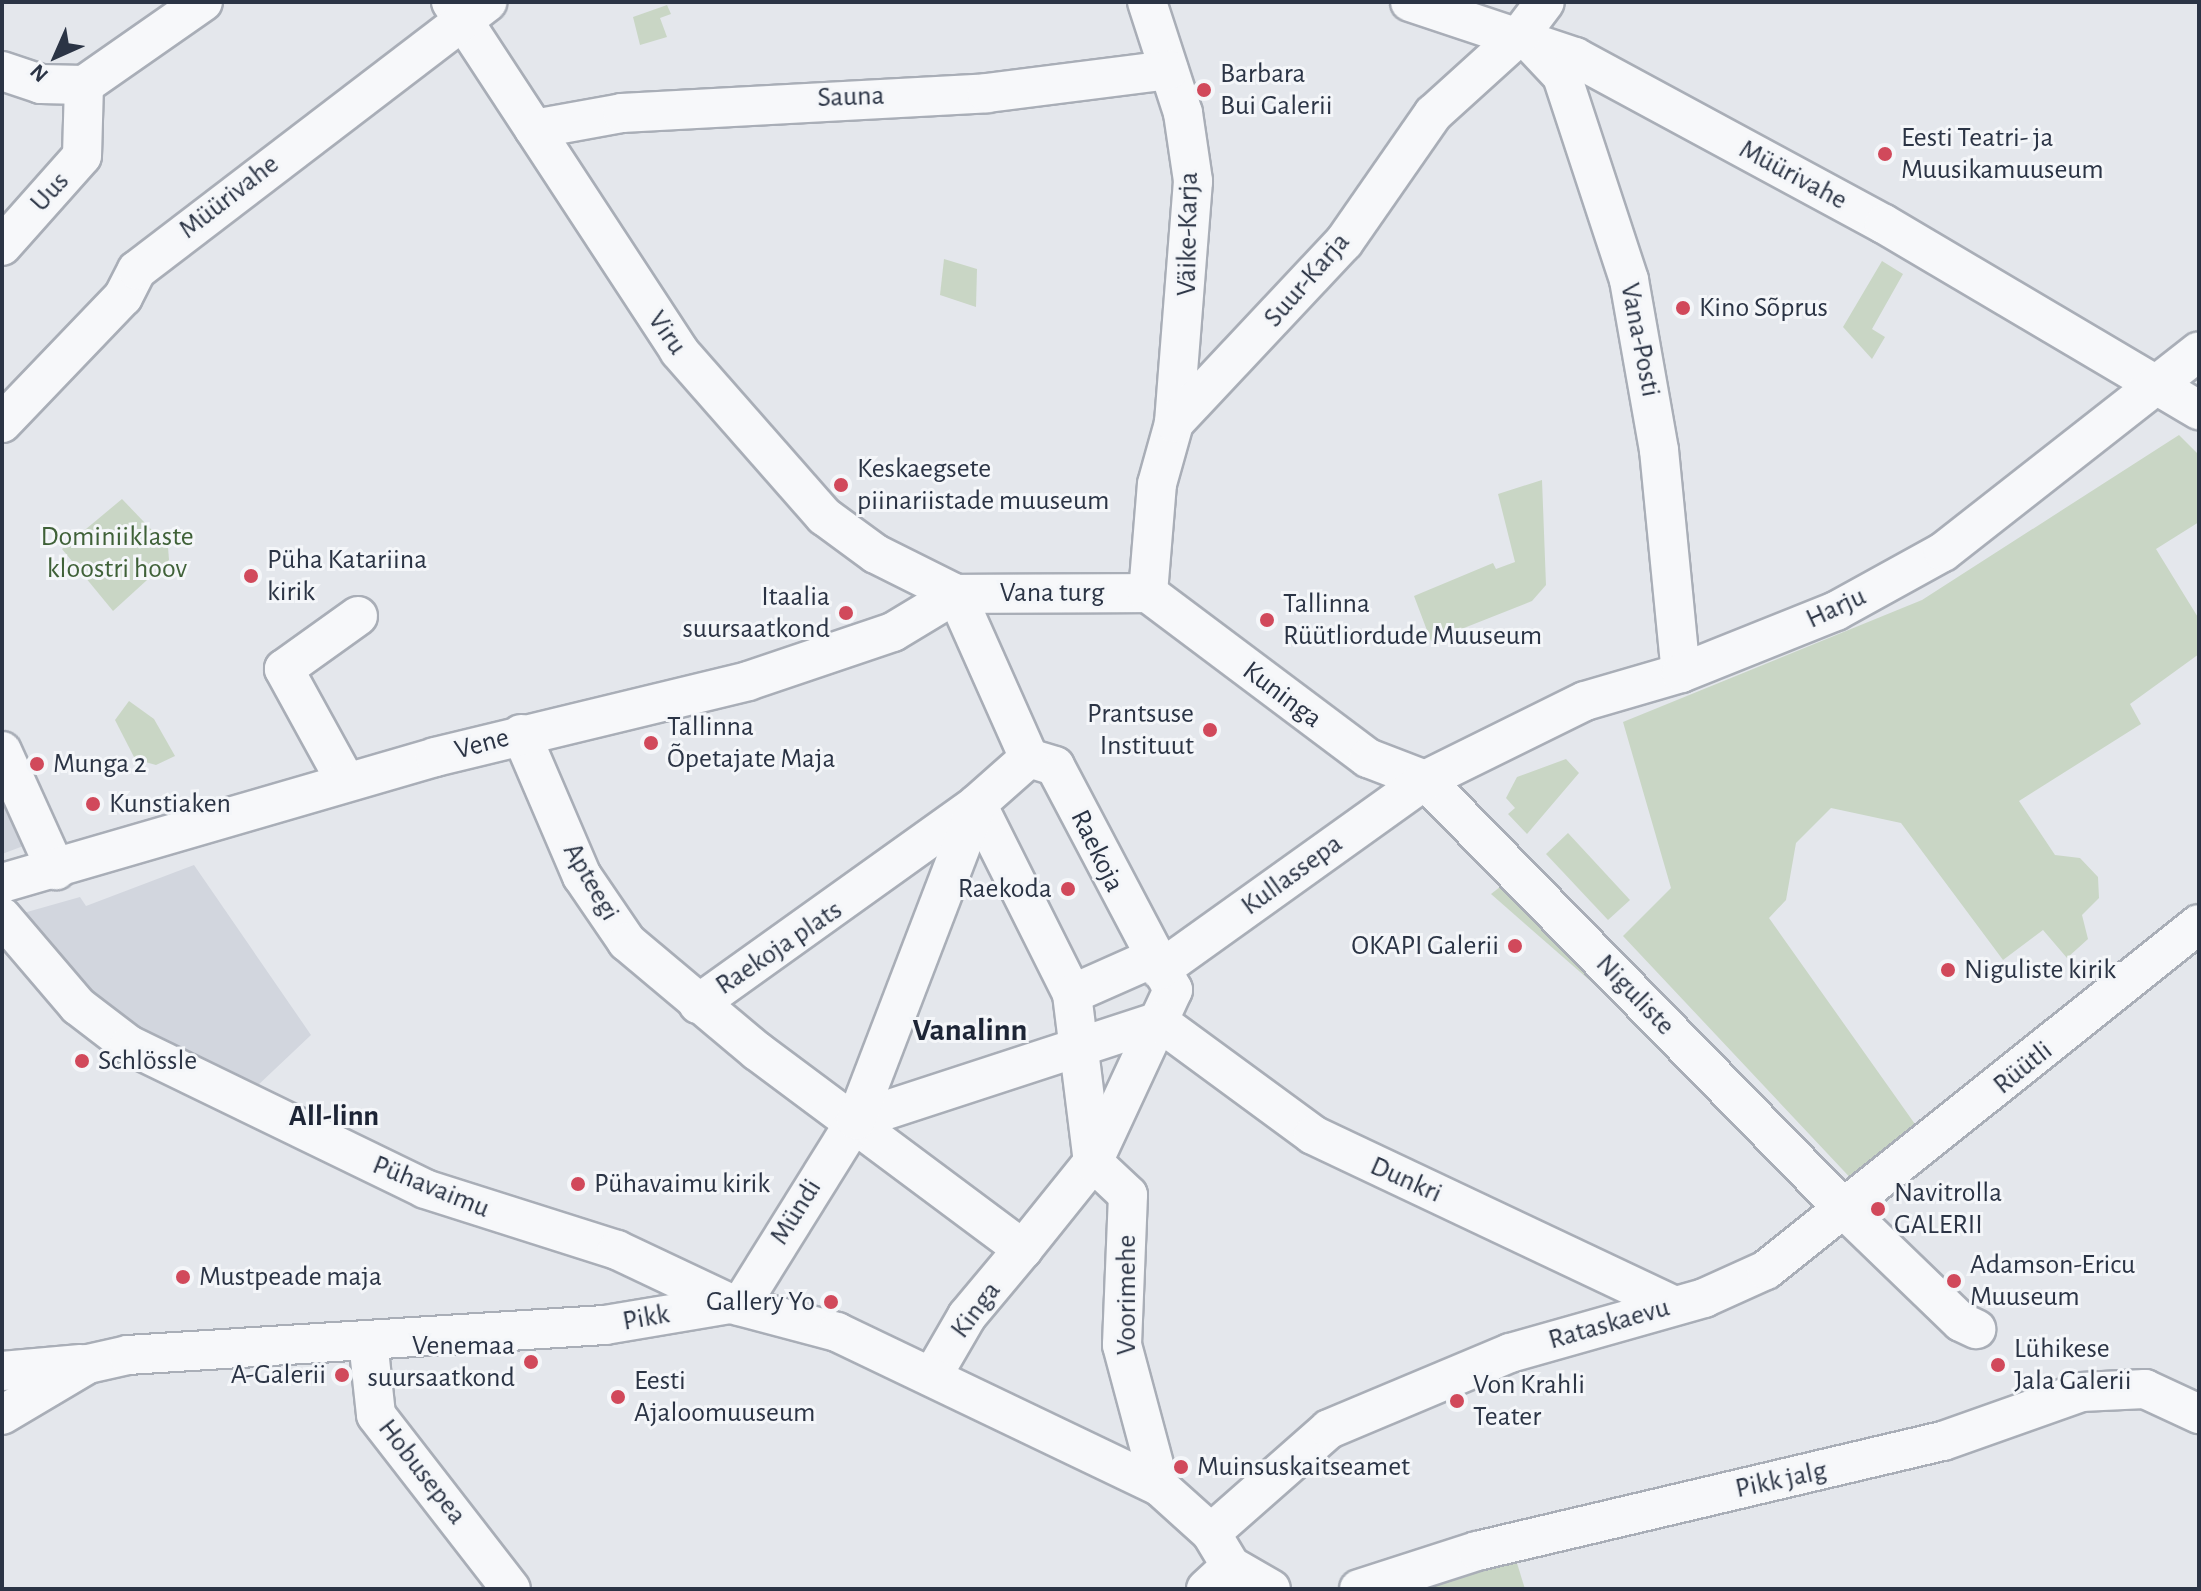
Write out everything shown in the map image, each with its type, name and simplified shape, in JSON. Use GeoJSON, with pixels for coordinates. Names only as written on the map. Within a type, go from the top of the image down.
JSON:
{"type":"FeatureCollection","features":[{"type":"Feature","properties":{"kind":"street"},"geometry":{"type":"LineString","coordinates":[[2,71],[41,84],[84,85],[203,2]]}},
{"type":"Feature","properties":{"kind":"street","name":"Väike-Karja"},"geometry":{"type":"LineString","coordinates":[[1147,2],[1169,70],[1193,181],[1174,423]]}},
{"type":"Feature","properties":{"kind":"street","name":"Müürivahe"},"geometry":{"type":"LineString","coordinates":[[1410,2],[1520,35],[1884,224],[2161,383]]}},
{"type":"Feature","properties":{"kind":"street","name":"Suur-Karja"},"geometry":{"type":"LineString","coordinates":[[1148,593],[1157,484],[1174,423],[1344,242],[1433,114],[1520,35],[1545,2]]}},
{"type":"Feature","properties":{"kind":"street","name":"Müürivahe"},"geometry":{"type":"LineString","coordinates":[[2,423],[123,297],[137,270],[467,8]]}},
{"type":"Feature","properties":{"kind":"street","name":"Viru"},"geometry":{"type":"LineString","coordinates":[[467,8],[534,129],[679,351],[793,488],[876,554],[956,594]]}},
{"type":"Feature","properties":{"kind":"street","name":"Vana-Posti"},"geometry":{"type":"LineString","coordinates":[[1520,35],[1562,76],[1629,280],[1659,450],[1681,673]]}},
{"type":"Feature","properties":{"kind":"street","name":"Sauna"},"geometry":{"type":"LineString","coordinates":[[534,129],[622,113],[987,93],[1169,70]]}},
{"type":"Feature","properties":{"kind":"street","name":"Uus"},"geometry":{"type":"LineString","coordinates":[[2,246],[82,156],[84,85]]}},
{"type":"Feature","properties":{"kind":"street","name":"Harju"},"geometry":{"type":"LineString","coordinates":[[1425,780],[1585,701],[1681,673],[1836,611],[1943,552],[2199,351]]}},
{"type":"Feature","properties":{"kind":"street"},"geometry":{"type":"LineString","coordinates":[[2161,383],[2199,410]]}},
{"type":"Feature","properties":{"kind":"street","name":"Vana turg"},"geometry":{"type":"LineString","coordinates":[[956,594],[1148,593]]}},
{"type":"Feature","properties":{"kind":"street","name":"Kuninga"},"geometry":{"type":"LineString","coordinates":[[1148,593],[1368,758],[1425,780]]}},
{"type":"Feature","properties":{"kind":"street"},"geometry":{"type":"LineString","coordinates":[[956,594],[1029,758]]}},
{"type":"Feature","properties":{"kind":"street","name":"Vene"},"geometry":{"type":"LineString","coordinates":[[2,883],[56,870],[346,782],[521,734],[748,681],[893,632],[956,594]]}},
{"type":"Feature","properties":{"kind":"street"},"geometry":{"type":"LineString","coordinates":[[346,782],[284,669],[358,616]]}},
{"type":"Feature","properties":{"kind":"street","name":"Apteegi"},"geometry":{"type":"LineString","coordinates":[[521,734],[601,908],[650,965],[698,1004]]}},
{"type":"Feature","properties":{"kind":"street"},"geometry":{"type":"LineString","coordinates":[[2,751],[56,870]]}},
{"type":"Feature","properties":{"kind":"street","name":"Raekoja plats"},"geometry":{"type":"LineString","coordinates":[[1023,1249],[856,1120],[698,1004],[977,804],[1029,758]]}},
{"type":"Feature","properties":{"kind":"street","name":"Raekoja"},"geometry":{"type":"LineString","coordinates":[[1029,758],[1055,766],[1156,965]]}},
{"type":"Feature","properties":{"kind":"street","name":"Kullassepa"},"geometry":{"type":"LineString","coordinates":[[1156,965],[1425,780]]}},
{"type":"Feature","properties":{"kind":"street","name":"Niguliste"},"geometry":{"type":"LineString","coordinates":[[1425,780],[1845,1210],[1950,1312],[1976,1329]]}},
{"type":"Feature","properties":{"kind":"street"},"geometry":{"type":"LineString","coordinates":[[977,804],[1072,994],[1082,1046],[1093,1162]]}},
{"type":"Feature","properties":{"kind":"street"},"geometry":{"type":"LineString","coordinates":[[856,1120],[977,804]]}},
{"type":"Feature","properties":{"kind":"street","name":"Pühavaimu"},"geometry":{"type":"LineString","coordinates":[[2,917],[78,1006],[129,1045],[425,1189],[617,1250],[736,1305]]}},
{"type":"Feature","properties":{"kind":"street","name":"Rüütli"},"geometry":{"type":"LineString","coordinates":[[1845,1210],[2199,924]]}},
{"type":"Feature","properties":{"kind":"street"},"geometry":{"type":"LineString","coordinates":[[1023,1249],[1093,1162],[1173,990],[1156,965],[1072,994]]}},
{"type":"Feature","properties":{"kind":"street"},"geometry":{"type":"LineString","coordinates":[[856,1120],[1158,1021]]}},
{"type":"Feature","properties":{"kind":"street","name":"Dunkri"},"geometry":{"type":"LineString","coordinates":[[1158,1021],[1313,1135],[1524,1231],[1673,1305]]}},
{"type":"Feature","properties":{"kind":"street","name":"Mündi"},"geometry":{"type":"LineString","coordinates":[[736,1305],[856,1120]]}},
{"type":"Feature","properties":{"kind":"street","name":"Voorimehe"},"geometry":{"type":"LineString","coordinates":[[1093,1162],[1128,1195],[1122,1345],[1160,1487]]}},
{"type":"Feature","properties":{"kind":"street","name":"Rataskaevu"},"geometry":{"type":"LineString","coordinates":[[1211,1533],[1329,1429],[1510,1353],[1673,1305],[1766,1270],[1845,1210]]}},
{"type":"Feature","properties":{"kind":"street","name":"Kinga"},"geometry":{"type":"LineString","coordinates":[[934,1373],[967,1316],[1023,1249]]}},
{"type":"Feature","properties":{"kind":"street","name":"Pikk"},"geometry":{"type":"LineString","coordinates":[[2,1415],[88,1364],[218,1344],[368,1341],[605,1325],[736,1305],[837,1332],[934,1373],[1160,1487],[1211,1533],[1218,1578]]}},
{"type":"Feature","properties":{"kind":"street","name":"Hobusepea"},"geometry":{"type":"LineString","coordinates":[[368,1341],[376,1415],[511,1589]]}},
{"type":"Feature","properties":{"kind":"street"},"geometry":{"type":"LineString","coordinates":[[2,1371],[88,1364]]}},
{"type":"Feature","properties":{"kind":"street","name":"Pikk jalg"},"geometry":{"type":"LineString","coordinates":[[1359,1589],[1477,1551],[1943,1441],[2081,1392],[2145,1389],[2199,1414]]}},
{"type":"Feature","properties":{"kind":"street"},"geometry":{"type":"LineString","coordinates":[[1218,1578],[1271,1589]]}},
{"type":"Feature","properties":{"kind":"shaded area"},"geometry":{"type":"Polygon","coordinates":[[[2,787],[26,845],[2,854],[2,787]]]}},
{"type":"Feature","properties":{"kind":"shaded area"},"geometry":{"type":"Polygon","coordinates":[[[194,865],[311,1035],[256,1087],[142,1033],[92,998],[20,914],[80,897],[86,906],[194,865]]]}},
{"type":"Feature","properties":{"kind":"green space"},"geometry":{"type":"Polygon","coordinates":[[[667,5],[671,14],[660,18],[667,37],[640,45],[633,17],[667,5]]]}},
{"type":"Feature","properties":{"kind":"green space"},"geometry":{"type":"Polygon","coordinates":[[[944,259],[977,269],[976,307],[940,295],[944,259]]]}},
{"type":"Feature","properties":{"kind":"green space"},"geometry":{"type":"Polygon","coordinates":[[[1882,261],[1903,274],[1872,329],[1885,337],[1872,359],[1843,327],[1882,261]]]}},
{"type":"Feature","properties":{"kind":"green space"},"geometry":{"type":"Polygon","coordinates":[[[2179,435],[2199,455],[2199,522],[2156,549],[2199,619],[2199,654],[2130,704],[2141,724],[2019,801],[2055,855],[2080,858],[2098,877],[2099,898],[2082,915],[2088,939],[2067,958],[2043,930],[2003,960],[1901,823],[1831,808],[1796,843],[1786,900],[1769,918],[1922,1134],[1858,1186],[1623,936],[1671,888],[1623,722],[1922,600],[2179,435]]]}},
{"type":"Feature","properties":{"kind":"green space"},"geometry":{"type":"Polygon","coordinates":[[[1542,480],[1546,585],[1532,601],[1431,641],[1414,596],[1493,563],[1496,569],[1515,562],[1498,494],[1542,480]]]}},
{"type":"Feature","properties":{"kind":"green space","name":"Dominiiklaste kloostri hoov"},"geometry":{"type":"Polygon","coordinates":[[[122,499],[168,547],[169,560],[113,611],[62,549],[122,499]]]}},
{"type":"Feature","properties":{"kind":"green space"},"geometry":{"type":"Polygon","coordinates":[[[129,701],[154,719],[175,756],[156,765],[135,759],[115,720],[129,701]]]}},
{"type":"Feature","properties":{"kind":"green space"},"geometry":{"type":"Polygon","coordinates":[[[1566,759],[1579,773],[1527,834],[1508,814],[1515,808],[1506,798],[1517,777],[1566,759]]]}},
{"type":"Feature","properties":{"kind":"green space"},"geometry":{"type":"Polygon","coordinates":[[[1568,833],[1630,900],[1608,920],[1546,854],[1568,833]]]}},
{"type":"Feature","properties":{"kind":"green space"},"geometry":{"type":"Polygon","coordinates":[[[1500,887],[1506,887],[1627,1013],[1491,894],[1500,887]]]}},
{"type":"Feature","properties":{"kind":"green space"},"geometry":{"type":"Polygon","coordinates":[[[1516,1560],[1525,1589],[1421,1589],[1516,1560]]]}},
{"type":"Feature","properties":{"kind":"place","name":"Barbara Bui Galerii"},"geometry":{"type":"Point","coordinates":[1204,90]}},
{"type":"Feature","properties":{"kind":"place","name":"Eesti Teatri- ja Muusikamuuseum"},"geometry":{"type":"Point","coordinates":[1885,154]}},
{"type":"Feature","properties":{"kind":"place","name":"Kino Sõprus"},"geometry":{"type":"Point","coordinates":[1683,308]}},
{"type":"Feature","properties":{"kind":"place","name":"Keskaegsete piinariistade muuseum"},"geometry":{"type":"Point","coordinates":[841,485]}},
{"type":"Feature","properties":{"kind":"place","name":"Püha Katariina kirik"},"geometry":{"type":"Point","coordinates":[251,576]}},
{"type":"Feature","properties":{"kind":"place","name":"Itaalia suursaatkond"},"geometry":{"type":"Point","coordinates":[846,613]}},
{"type":"Feature","properties":{"kind":"place","name":"Tallinna Rüütliordude Muuseum"},"geometry":{"type":"Point","coordinates":[1267,620]}},
{"type":"Feature","properties":{"kind":"place","name":"Prantsuse Instituut"},"geometry":{"type":"Point","coordinates":[1210,730]}},
{"type":"Feature","properties":{"kind":"place","name":"Tallinna Õpetajate Maja"},"geometry":{"type":"Point","coordinates":[651,743]}},
{"type":"Feature","properties":{"kind":"place","name":"Munga 2"},"geometry":{"type":"Point","coordinates":[37,764]}},
{"type":"Feature","properties":{"kind":"place","name":"Kunstiaken"},"geometry":{"type":"Point","coordinates":[93,804]}},
{"type":"Feature","properties":{"kind":"place","name":"Raekoda"},"geometry":{"type":"Point","coordinates":[1068,889]}},
{"type":"Feature","properties":{"kind":"place","name":"OKAPI Galerii"},"geometry":{"type":"Point","coordinates":[1515,946]}},
{"type":"Feature","properties":{"kind":"place","name":"Niguliste kirik"},"geometry":{"type":"Point","coordinates":[1948,970]}},
{"type":"Feature","properties":{"kind":"place","name":"Schlössle"},"geometry":{"type":"Point","coordinates":[82,1061]}},
{"type":"Feature","properties":{"kind":"place","name":"Pühavaimu kirik"},"geometry":{"type":"Point","coordinates":[578,1184]}},
{"type":"Feature","properties":{"kind":"place","name":"Navitrolla GALERII"},"geometry":{"type":"Point","coordinates":[1878,1209]}},
{"type":"Feature","properties":{"kind":"place","name":"Mustpeade maja"},"geometry":{"type":"Point","coordinates":[183,1277]}},
{"type":"Feature","properties":{"kind":"place","name":"Adamson-Ericu Muuseum"},"geometry":{"type":"Point","coordinates":[1954,1281]}},
{"type":"Feature","properties":{"kind":"place","name":"Gallery Yo"},"geometry":{"type":"Point","coordinates":[831,1302]}},
{"type":"Feature","properties":{"kind":"place","name":"Venemaa suursaatkond"},"geometry":{"type":"Point","coordinates":[531,1362]}},
{"type":"Feature","properties":{"kind":"place","name":"Lühikese Jala Galerii"},"geometry":{"type":"Point","coordinates":[1998,1365]}},
{"type":"Feature","properties":{"kind":"place","name":"A-Galerii"},"geometry":{"type":"Point","coordinates":[342,1375]}},
{"type":"Feature","properties":{"kind":"place","name":"Eesti Ajaloomuuseum"},"geometry":{"type":"Point","coordinates":[618,1397]}},
{"type":"Feature","properties":{"kind":"place","name":"Von Krahli Teater"},"geometry":{"type":"Point","coordinates":[1457,1401]}},
{"type":"Feature","properties":{"kind":"place","name":"Muinsuskaitseamet"},"geometry":{"type":"Point","coordinates":[1181,1467]}},
{"type":"Feature","properties":{"kind":"district","name":"Vanalinn"},"geometry":{"type":"Point","coordinates":[970,1030]}},
{"type":"Feature","properties":{"kind":"district","name":"All-linn"},"geometry":{"type":"Point","coordinates":[334,1116]}}]}
